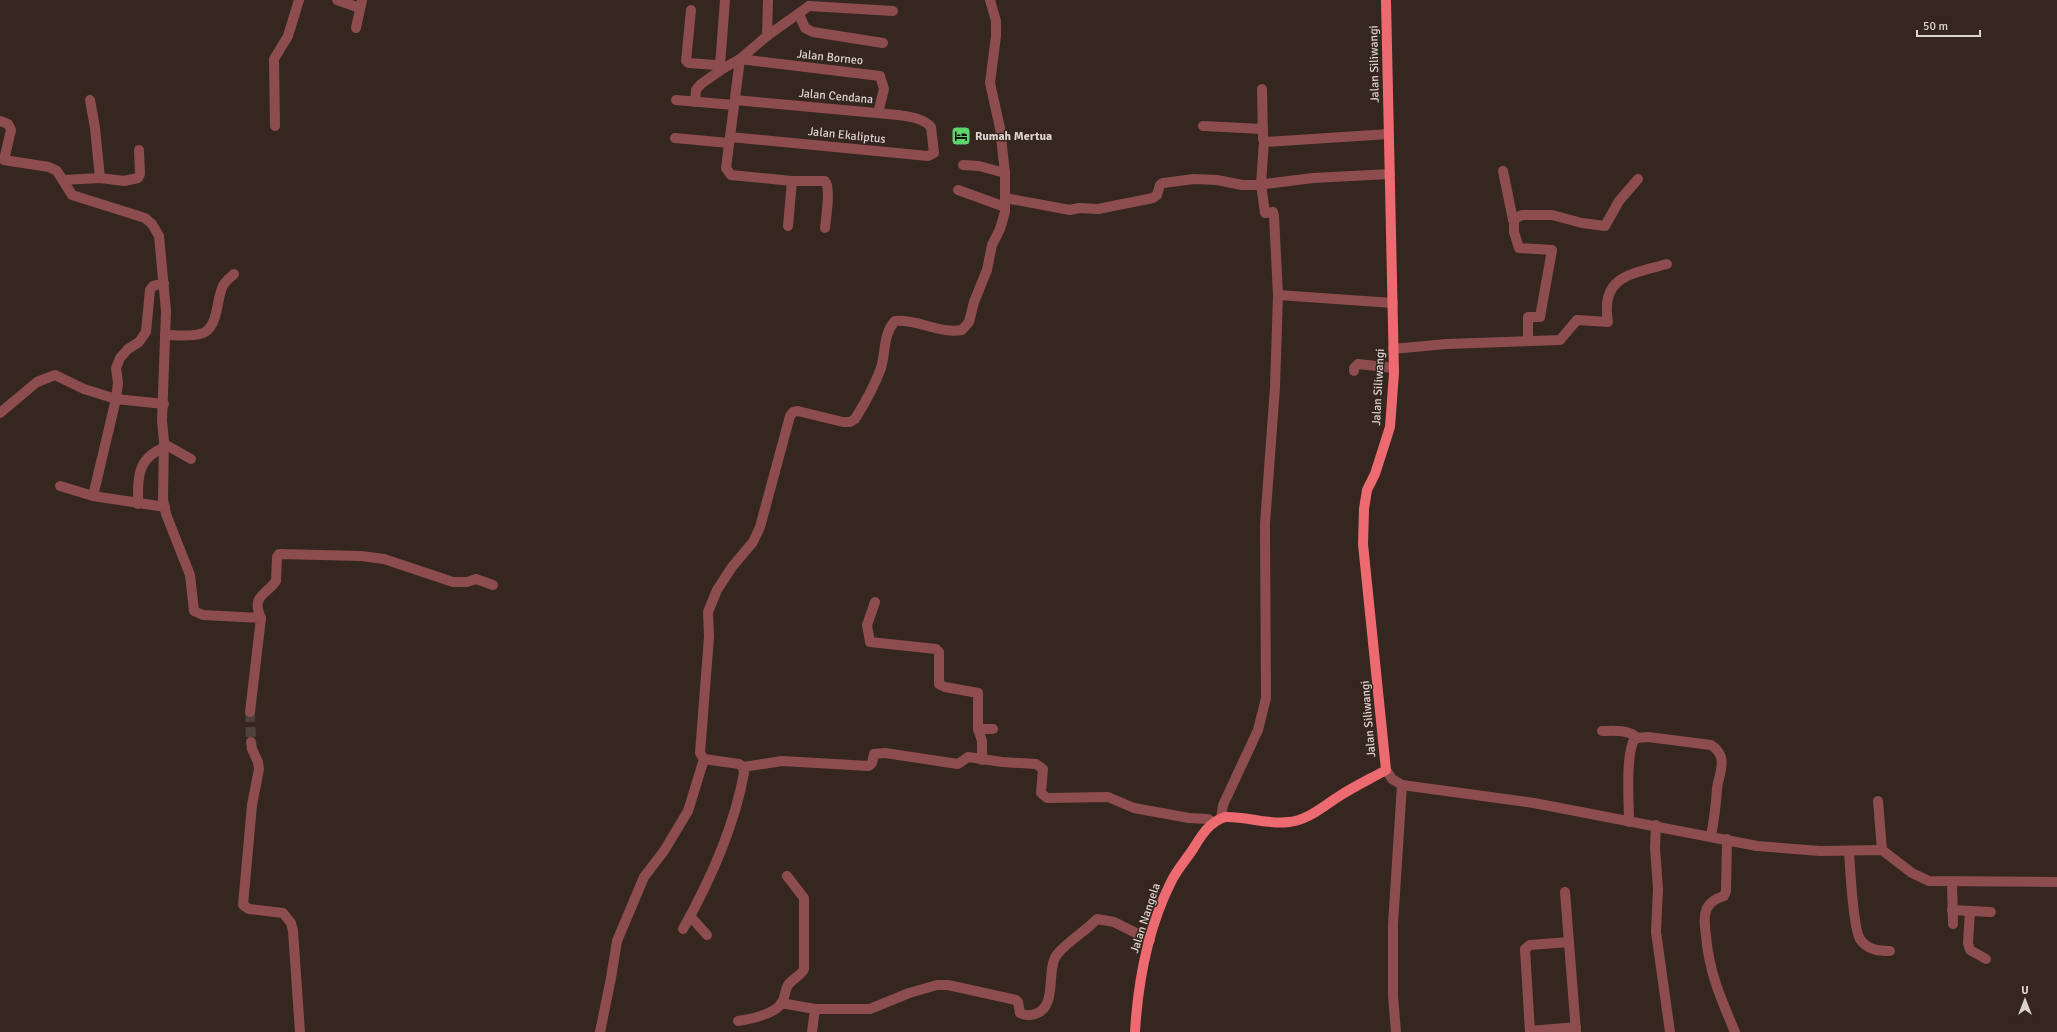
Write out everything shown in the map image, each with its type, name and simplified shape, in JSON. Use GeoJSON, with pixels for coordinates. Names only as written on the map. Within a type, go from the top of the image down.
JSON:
{"type":"FeatureCollection","features":[{"type":"Feature","properties":{"kind":"main road","name":"Jalan Siliwangi"},"geometry":{"type":"LineString","coordinates":[[1386,0],[1394,368],[1390,427],[1385,447],[1367,490],[1363,544],[1386,770]]}},
{"type":"Feature","properties":{"kind":"main road"},"geometry":{"type":"LineString","coordinates":[[1218,820],[1231,817],[1276,822],[1299,820],[1314,813],[1338,797],[1386,770]]}},
{"type":"Feature","properties":{"kind":"main road","name":"Jalan Nangela"},"geometry":{"type":"LineString","coordinates":[[1135,1032],[1138,989],[1160,905],[1171,881],[1200,837],[1218,820]]}},
{"type":"Feature","properties":{"kind":"street"},"geometry":{"type":"LineString","coordinates":[[275,126],[274,59],[288,36],[299,0]]}},
{"type":"Feature","properties":{"kind":"street"},"geometry":{"type":"LineString","coordinates":[[337,0],[361,4],[356,28]]}},
{"type":"Feature","properties":{"kind":"street"},"geometry":{"type":"LineString","coordinates":[[722,67],[725,0]]}},
{"type":"Feature","properties":{"kind":"street"},"geometry":{"type":"LineString","coordinates":[[766,36],[768,0]]}},
{"type":"Feature","properties":{"kind":"street"},"geometry":{"type":"LineString","coordinates":[[990,0],[996,21],[996,36],[990,83],[1000,128],[1005,173],[1005,203],[1002,225],[992,245],[987,270],[974,302],[969,322],[962,330],[951,331],[904,320],[896,321],[887,331],[881,367],[855,419],[850,422],[843,422],[798,411],[794,412],[790,416],[760,528],[753,542],[732,567],[717,590],[708,612],[709,637],[700,753],[701,757],[704,759],[739,764],[743,767],[782,761],[869,766],[872,763],[874,754],[885,753],[958,764],[968,757],[982,760],[1039,764],[1043,769],[1042,795],[1047,798],[1108,797],[1130,807],[1189,818],[1218,820],[1226,798],[1258,730],[1266,698],[1265,524],[1275,387],[1278,295],[1274,216],[1273,212],[1265,213],[1261,184],[1264,141],[1262,89]]}},
{"type":"Feature","properties":{"kind":"street"},"geometry":{"type":"LineString","coordinates":[[695,102],[696,90],[701,84],[722,67],[740,59],[766,36],[799,14],[809,3],[893,11]]}},
{"type":"Feature","properties":{"kind":"street"},"geometry":{"type":"LineString","coordinates":[[691,10],[686,61],[689,63],[722,67]]}},
{"type":"Feature","properties":{"kind":"street"},"geometry":{"type":"LineString","coordinates":[[799,14],[805,28],[813,32],[883,42]]}},
{"type":"Feature","properties":{"kind":"street"},"geometry":{"type":"LineString","coordinates":[[740,59],[726,168],[731,175],[792,181],[825,182],[827,184],[825,228]]}},
{"type":"Feature","properties":{"kind":"street","name":"Jalan Borneo"},"geometry":{"type":"LineString","coordinates":[[740,59],[880,76],[884,90],[878,113]]}},
{"type":"Feature","properties":{"kind":"street"},"geometry":{"type":"LineString","coordinates":[[90,100],[95,128],[100,178]]}},
{"type":"Feature","properties":{"kind":"street","name":"Jalan Cendana"},"geometry":{"type":"LineString","coordinates":[[676,100],[695,102],[734,102],[878,113],[918,119],[925,121],[931,127]]}},
{"type":"Feature","properties":{"kind":"street"},"geometry":{"type":"LineString","coordinates":[[0,121],[8,124],[11,130],[2,162],[49,167],[57,171],[66,188],[72,195],[145,218],[152,224],[159,236],[166,311],[164,404],[162,421],[164,447],[162,485],[165,507],[190,575],[194,611],[203,615],[261,618]]}},
{"type":"Feature","properties":{"kind":"street"},"geometry":{"type":"LineString","coordinates":[[1203,126],[1263,129]]}},
{"type":"Feature","properties":{"kind":"street","name":"Jalan Ekaliptus"},"geometry":{"type":"LineString","coordinates":[[730,140],[928,156],[934,153],[931,127]]}},
{"type":"Feature","properties":{"kind":"street"},"geometry":{"type":"LineString","coordinates":[[1264,141],[1389,134]]}},
{"type":"Feature","properties":{"kind":"street"},"geometry":{"type":"LineString","coordinates":[[675,138],[730,140]]}},
{"type":"Feature","properties":{"kind":"street"},"geometry":{"type":"LineString","coordinates":[[63,180],[100,178],[124,181],[138,178],[140,174],[139,150]]}},
{"type":"Feature","properties":{"kind":"street"},"geometry":{"type":"LineString","coordinates":[[963,165],[979,166],[1005,173]]}},
{"type":"Feature","properties":{"kind":"street"},"geometry":{"type":"LineString","coordinates":[[1503,171],[1514,232],[1519,248],[1552,250],[1540,317],[1528,318],[1528,341]]}},
{"type":"Feature","properties":{"kind":"street"},"geometry":{"type":"LineString","coordinates":[[958,190],[1005,203],[1064,209],[1098,209],[1153,198],[1156,195],[1160,185],[1163,183],[1194,179],[1217,180],[1242,185],[1312,178],[1390,174]]}},
{"type":"Feature","properties":{"kind":"street"},"geometry":{"type":"LineString","coordinates":[[1513,220],[1522,215],[1552,215],[1582,223],[1605,226],[1619,201],[1638,179]]}},
{"type":"Feature","properties":{"kind":"street"},"geometry":{"type":"LineString","coordinates":[[788,226],[792,181]]}},
{"type":"Feature","properties":{"kind":"street"},"geometry":{"type":"LineString","coordinates":[[1394,349],[1446,344],[1560,340],[1573,324],[1582,319],[1608,322],[1606,301],[1613,286],[1619,280],[1667,264]]}},
{"type":"Feature","properties":{"kind":"street"},"geometry":{"type":"LineString","coordinates":[[165,335],[199,334],[207,331],[214,321],[221,289],[234,274]]}},
{"type":"Feature","properties":{"kind":"street"},"geometry":{"type":"LineString","coordinates":[[93,496],[116,399],[117,364],[128,349],[139,342],[145,335],[148,326],[150,290],[153,286],[164,283]]}},
{"type":"Feature","properties":{"kind":"street"},"geometry":{"type":"LineString","coordinates":[[1278,295],[1393,303]]}},
{"type":"Feature","properties":{"kind":"street"},"geometry":{"type":"LineString","coordinates":[[1354,371],[1354,368],[1358,364],[1394,368]]}},
{"type":"Feature","properties":{"kind":"street"},"geometry":{"type":"LineString","coordinates":[[0,413],[37,382],[55,375],[84,389],[116,399],[164,404]]}},
{"type":"Feature","properties":{"kind":"street"},"geometry":{"type":"LineString","coordinates":[[138,504],[140,470],[147,458],[164,447],[171,447],[191,458]]}},
{"type":"Feature","properties":{"kind":"street"},"geometry":{"type":"LineString","coordinates":[[60,486],[93,496],[165,507]]}},
{"type":"Feature","properties":{"kind":"street"},"geometry":{"type":"LineString","coordinates":[[250,712],[261,618],[257,610],[257,604],[260,597],[276,581],[277,557],[279,554],[326,554],[384,559],[453,582],[466,582],[476,579],[493,585]]}},
{"type":"Feature","properties":{"kind":"street"},"geometry":{"type":"LineString","coordinates":[[874,602],[867,625],[870,642],[938,650],[939,684],[945,687],[978,693],[978,729],[982,741],[982,760]]}},
{"type":"Feature","properties":{"kind":"street"},"geometry":{"type":"LineString","coordinates":[[978,729],[993,729]]}},
{"type":"Feature","properties":{"kind":"street"},"geometry":{"type":"LineString","coordinates":[[1602,731],[1634,734],[1637,738],[1684,740],[1712,745],[1717,750],[1721,758],[1721,774],[1717,788],[1716,808],[1711,836]]}},
{"type":"Feature","properties":{"kind":"street"},"geometry":{"type":"LineString","coordinates":[[1629,822],[1630,756],[1632,744],[1637,738]]}},
{"type":"Feature","properties":{"kind":"street"},"geometry":{"type":"LineString","coordinates":[[251,742],[259,769],[252,805],[243,905],[249,909],[284,913],[291,924],[293,931],[300,1032]]}},
{"type":"Feature","properties":{"kind":"street"},"geometry":{"type":"LineString","coordinates":[[600,1032],[611,978],[616,941],[644,877],[664,851],[688,811],[704,759]]}},
{"type":"Feature","properties":{"kind":"street"},"geometry":{"type":"LineString","coordinates":[[683,929],[715,866],[732,821],[741,792],[744,773],[743,767]]}},
{"type":"Feature","properties":{"kind":"street"},"geometry":{"type":"LineString","coordinates":[[1386,770],[1392,779],[1402,785],[1534,803],[1757,846],[1820,851],[1882,850],[1912,873],[1923,879],[1952,882],[2057,882]]}},
{"type":"Feature","properties":{"kind":"street"},"geometry":{"type":"LineString","coordinates":[[1396,1032],[1393,996],[1393,924],[1402,785]]}},
{"type":"Feature","properties":{"kind":"street"},"geometry":{"type":"LineString","coordinates":[[1878,801],[1882,850]]}},
{"type":"Feature","properties":{"kind":"street"},"geometry":{"type":"LineString","coordinates":[[1656,826],[1655,848],[1658,889],[1656,932],[1670,1032]]}},
{"type":"Feature","properties":{"kind":"street"},"geometry":{"type":"LineString","coordinates":[[1727,839],[1726,891],[1724,896],[1715,899],[1708,907],[1704,920],[1711,972],[1715,986],[1735,1032]]}},
{"type":"Feature","properties":{"kind":"street"},"geometry":{"type":"LineString","coordinates":[[1849,851],[1854,908],[1860,939],[1872,950],[1890,951]]}},
{"type":"Feature","properties":{"kind":"street"},"geometry":{"type":"LineString","coordinates":[[738,1021],[767,1012],[782,1003],[789,983],[802,973],[804,969],[804,898],[788,876]]}},
{"type":"Feature","properties":{"kind":"street"},"geometry":{"type":"LineString","coordinates":[[1952,882],[1953,924]]}},
{"type":"Feature","properties":{"kind":"street"},"geometry":{"type":"LineString","coordinates":[[1565,892],[1569,942],[1576,1030],[1530,1031],[1525,949],[1530,945],[1569,942]]}},
{"type":"Feature","properties":{"kind":"street"},"geometry":{"type":"LineString","coordinates":[[1952,910],[1991,912]]}},
{"type":"Feature","properties":{"kind":"street"},"geometry":{"type":"LineString","coordinates":[[1970,911],[1968,936],[1970,950],[1986,959]]}},
{"type":"Feature","properties":{"kind":"street"},"geometry":{"type":"LineString","coordinates":[[690,916],[707,934]]}},
{"type":"Feature","properties":{"kind":"street"},"geometry":{"type":"LineString","coordinates":[[782,1003],[815,1009],[870,1009],[909,993],[937,986],[948,985],[1016,1000],[1018,1002],[1020,1013],[1029,1016],[1040,1012],[1047,1003],[1056,955],[1089,927],[1096,919],[1114,922],[1150,940]]}},
{"type":"Feature","properties":{"kind":"street"},"geometry":{"type":"LineString","coordinates":[[812,1032],[815,1009]]}},
{"type":"Feature","properties":{"kind":"tunnel"},"geometry":{"type":"LineString","coordinates":[[250,712],[251,742]]}},
{"type":"Feature","properties":{"kind":"place","name":"Rumah Mertua"},"geometry":{"type":"Point","coordinates":[961,136]}}]}
